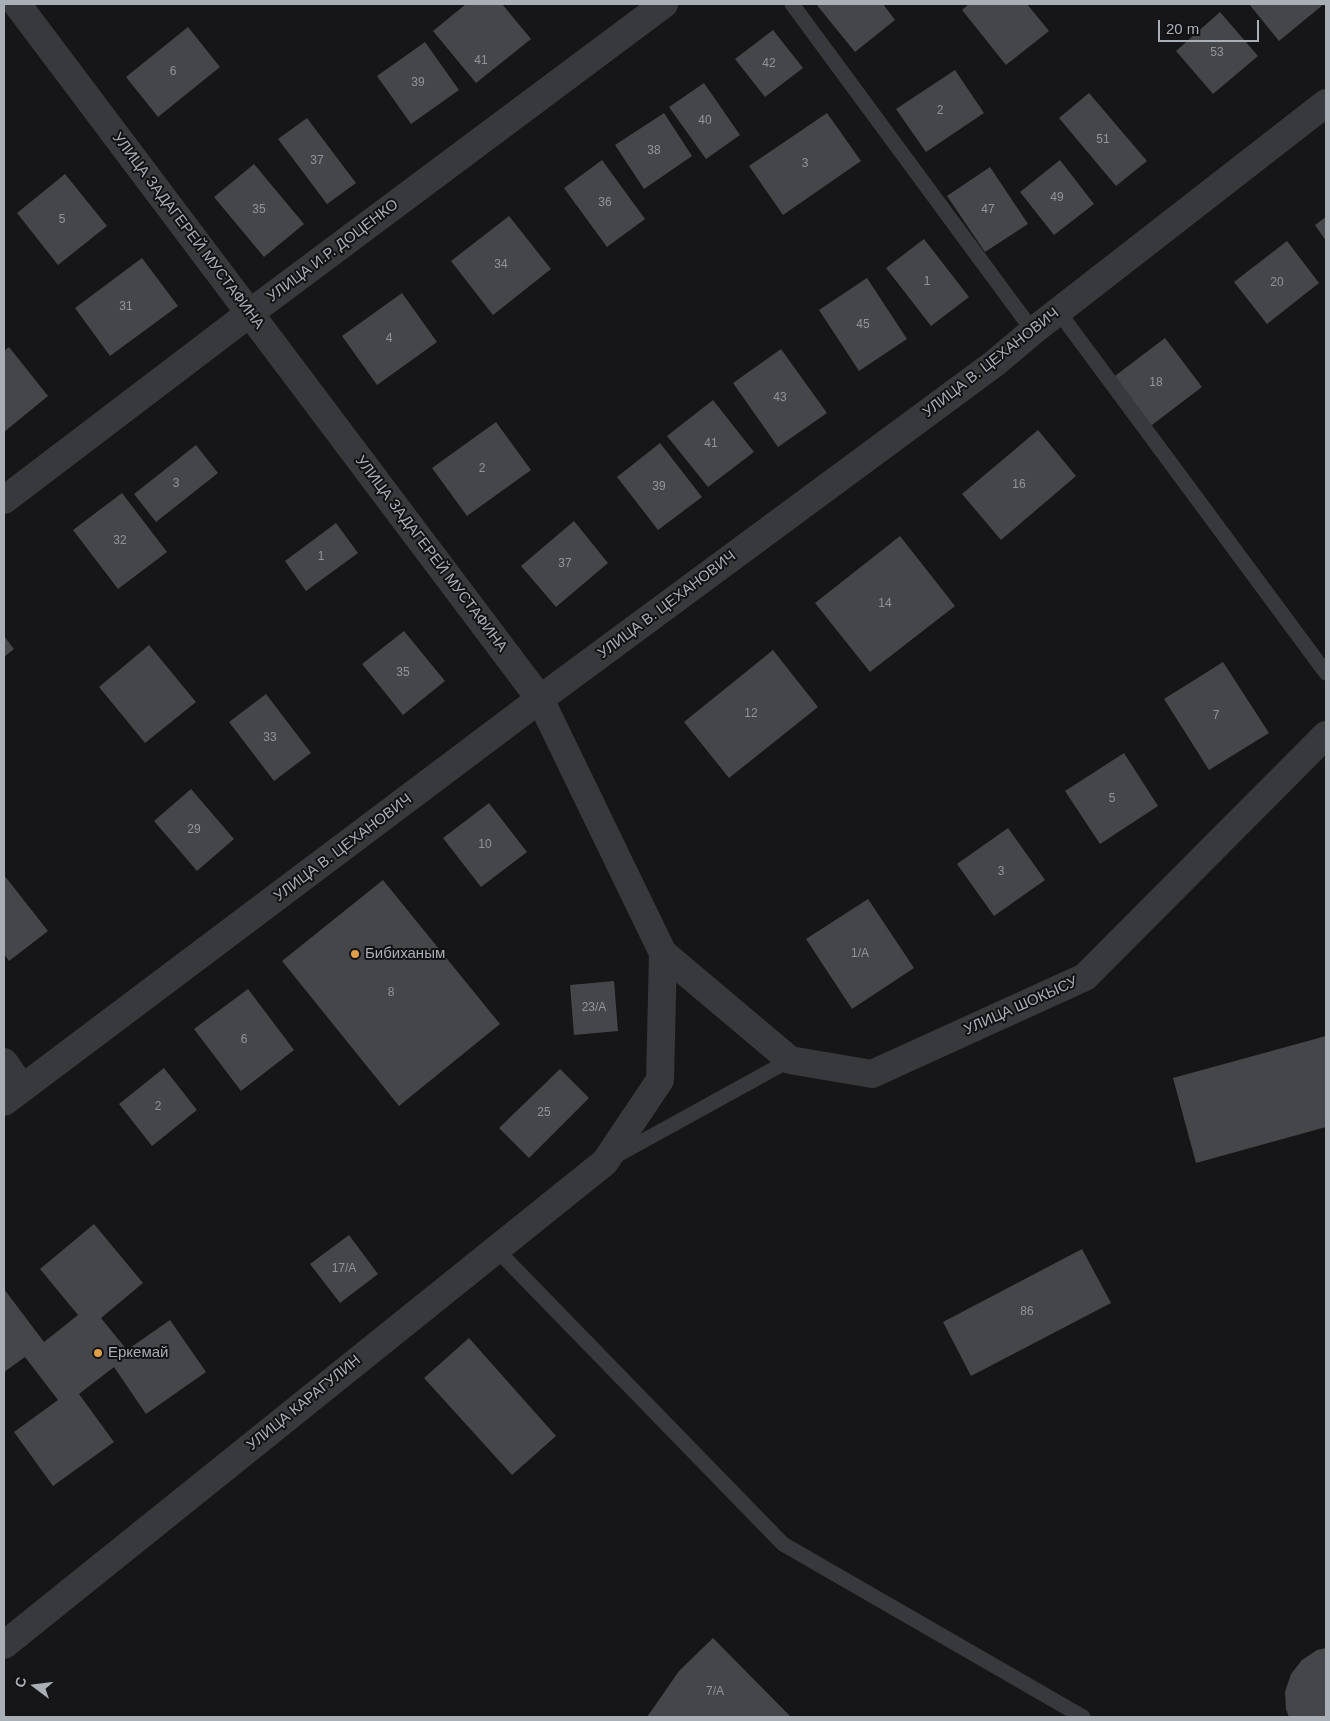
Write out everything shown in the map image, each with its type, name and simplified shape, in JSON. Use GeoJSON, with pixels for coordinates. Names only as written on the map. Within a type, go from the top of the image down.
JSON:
{"type":"FeatureCollection","features":[{"type":"Feature","properties":{"kind":"street","name":"УЛИЦА ЗАДАГЕРЕЙ МУСТАФИНА"},"geometry":{"type":"LineString","coordinates":[[17,4],[540,699],[663,953],[660,1080],[605,1162]]}},
{"type":"Feature","properties":{"kind":"street","name":"УЛИЦА И.Р. ДОЦЕНКО"},"geometry":{"type":"LineString","coordinates":[[4,500],[250,313],[664,4]]}},
{"type":"Feature","properties":{"kind":"street","name":"УЛИЦА В. ЦЕХАНОВИЧ"},"geometry":{"type":"LineString","coordinates":[[13,1095],[540,699],[994,363],[1326,103]]}},
{"type":"Feature","properties":{"kind":"street","name":"УЛИЦА ШОКЫСУ"},"geometry":{"type":"LineString","coordinates":[[790,1060],[872,1074],[1085,977],[1326,735]]}},
{"type":"Feature","properties":{"kind":"street"},"geometry":{"type":"LineString","coordinates":[[663,953],[790,1060]]}},
{"type":"Feature","properties":{"kind":"street"},"geometry":{"type":"LineString","coordinates":[[4,1062],[13,1095]]}},
{"type":"Feature","properties":{"kind":"street","name":"УЛИЦА КАРАГУЛИН"},"geometry":{"type":"LineString","coordinates":[[4,1645],[605,1162]]}},
{"type":"Feature","properties":{"kind":"lane"},"geometry":{"type":"LineString","coordinates":[[792,4],[1033,331]]}},
{"type":"Feature","properties":{"kind":"lane"},"geometry":{"type":"LineString","coordinates":[[1058,311],[1326,673]]}},
{"type":"Feature","properties":{"kind":"lane"},"geometry":{"type":"LineString","coordinates":[[605,1162],[790,1060]]}},
{"type":"Feature","properties":{"kind":"lane"},"geometry":{"type":"LineString","coordinates":[[496,1249],[783,1544],[1083,1717]]}},
{"type":"Feature","properties":{"kind":"building"},"geometry":{"type":"Polygon","coordinates":[[[466,4],[502,4],[531,39],[476,83],[433,31],[466,4]]]}},
{"type":"Feature","properties":{"kind":"building"},"geometry":{"type":"Polygon","coordinates":[[[816,4],[883,4],[895,20],[855,52],[816,4]]]}},
{"type":"Feature","properties":{"kind":"building"},"geometry":{"type":"Polygon","coordinates":[[[969,4],[1027,4],[1049,31],[1006,65],[962,10],[969,4]]]}},
{"type":"Feature","properties":{"kind":"building"},"geometry":{"type":"Polygon","coordinates":[[[1249,4],[1324,4],[1279,41],[1249,4]]]}},
{"type":"Feature","properties":{"kind":"building"},"geometry":{"type":"Polygon","coordinates":[[[1220,12],[1258,56],[1213,94],[1176,51],[1220,12]]]}},
{"type":"Feature","properties":{"kind":"building"},"geometry":{"type":"Polygon","coordinates":[[[188,27],[220,67],[158,117],[126,77],[188,27]]]}},
{"type":"Feature","properties":{"kind":"building"},"geometry":{"type":"Polygon","coordinates":[[[773,30],[803,68],[765,97],[735,59],[773,30]]]}},
{"type":"Feature","properties":{"kind":"building"},"geometry":{"type":"Polygon","coordinates":[[[425,42],[459,90],[411,124],[377,76],[425,42]]]}},
{"type":"Feature","properties":{"kind":"building"},"geometry":{"type":"Polygon","coordinates":[[[955,70],[984,113],[926,152],[896,109],[955,70]]]}},
{"type":"Feature","properties":{"kind":"building"},"geometry":{"type":"Polygon","coordinates":[[[704,83],[740,135],[706,159],[669,107],[704,83]]]}},
{"type":"Feature","properties":{"kind":"building"},"geometry":{"type":"Polygon","coordinates":[[[1089,93],[1147,161],[1116,186],[1059,118],[1089,93]]]}},
{"type":"Feature","properties":{"kind":"building"},"geometry":{"type":"Polygon","coordinates":[[[664,113],[692,156],[644,189],[615,145],[664,113]]]}},
{"type":"Feature","properties":{"kind":"building"},"geometry":{"type":"Polygon","coordinates":[[[827,113],[861,161],[783,215],[749,166],[827,113]]]}},
{"type":"Feature","properties":{"kind":"building"},"geometry":{"type":"Polygon","coordinates":[[[307,118],[356,183],[327,204],[278,139],[307,118]]]}},
{"type":"Feature","properties":{"kind":"building"},"geometry":{"type":"Polygon","coordinates":[[[602,160],[645,219],[607,247],[564,188],[602,160]]]}},
{"type":"Feature","properties":{"kind":"building"},"geometry":{"type":"Polygon","coordinates":[[[1060,160],[1094,204],[1054,235],[1020,192],[1060,160]]]}},
{"type":"Feature","properties":{"kind":"building"},"geometry":{"type":"Polygon","coordinates":[[[254,164],[304,224],[264,257],[214,197],[254,164]]]}},
{"type":"Feature","properties":{"kind":"building"},"geometry":{"type":"Polygon","coordinates":[[[990,167],[1028,224],[985,252],[947,196],[990,167]]]}},
{"type":"Feature","properties":{"kind":"building"},"geometry":{"type":"Polygon","coordinates":[[[65,174],[107,226],[58,265],[17,213],[65,174]]]}},
{"type":"Feature","properties":{"kind":"building"},"geometry":{"type":"Polygon","coordinates":[[[509,216],[551,269],[493,315],[451,261],[509,216]]]}},
{"type":"Feature","properties":{"kind":"building"},"geometry":{"type":"Polygon","coordinates":[[[1326,217],[1326,241],[1315,225],[1326,217]]]}},
{"type":"Feature","properties":{"kind":"building"},"geometry":{"type":"Polygon","coordinates":[[[924,239],[969,297],[931,326],[886,268],[924,239]]]}},
{"type":"Feature","properties":{"kind":"building"},"geometry":{"type":"Polygon","coordinates":[[[1287,241],[1319,283],[1267,324],[1234,282],[1287,241]]]}},
{"type":"Feature","properties":{"kind":"building"},"geometry":{"type":"Polygon","coordinates":[[[142,258],[178,306],[110,356],[75,308],[142,258]]]}},
{"type":"Feature","properties":{"kind":"building"},"geometry":{"type":"Polygon","coordinates":[[[867,278],[907,339],[859,371],[819,310],[867,278]]]}},
{"type":"Feature","properties":{"kind":"building"},"geometry":{"type":"Polygon","coordinates":[[[402,293],[437,342],[377,385],[342,336],[402,293]]]}},
{"type":"Feature","properties":{"kind":"building"},"geometry":{"type":"Polygon","coordinates":[[[1165,338],[1202,387],[1148,428],[1111,379],[1165,338]]]}},
{"type":"Feature","properties":{"kind":"building"},"geometry":{"type":"Polygon","coordinates":[[[9,347],[48,396],[4,432],[4,351],[9,347]]]}},
{"type":"Feature","properties":{"kind":"building"},"geometry":{"type":"Polygon","coordinates":[[[781,349],[827,413],[778,447],[733,383],[781,349]]]}},
{"type":"Feature","properties":{"kind":"building"},"geometry":{"type":"Polygon","coordinates":[[[713,400],[754,452],[708,487],[667,436],[713,400]]]}},
{"type":"Feature","properties":{"kind":"building"},"geometry":{"type":"Polygon","coordinates":[[[496,422],[531,470],[467,516],[432,468],[496,422]]]}},
{"type":"Feature","properties":{"kind":"building"},"geometry":{"type":"Polygon","coordinates":[[[1038,430],[1076,476],[1001,540],[962,494],[1038,430]]]}},
{"type":"Feature","properties":{"kind":"building"},"geometry":{"type":"Polygon","coordinates":[[[660,443],[702,497],[658,530],[617,477],[660,443]]]}},
{"type":"Feature","properties":{"kind":"building"},"geometry":{"type":"Polygon","coordinates":[[[196,445],[218,473],[156,522],[134,494],[196,445]]]}},
{"type":"Feature","properties":{"kind":"building"},"geometry":{"type":"Polygon","coordinates":[[[122,493],[167,552],[118,589],[73,530],[122,493]]]}},
{"type":"Feature","properties":{"kind":"building"},"geometry":{"type":"Polygon","coordinates":[[[574,521],[608,563],[556,607],[521,566],[574,521]]]}},
{"type":"Feature","properties":{"kind":"building"},"geometry":{"type":"Polygon","coordinates":[[[336,523],[358,553],[306,591],[285,561],[336,523]]]}},
{"type":"Feature","properties":{"kind":"building"},"geometry":{"type":"Polygon","coordinates":[[[900,536],[955,606],[870,672],[815,603],[900,536]]]}},
{"type":"Feature","properties":{"kind":"building"},"geometry":{"type":"Polygon","coordinates":[[[404,631],[445,681],[403,715],[362,664],[404,631]]]}},
{"type":"Feature","properties":{"kind":"building"},"geometry":{"type":"Polygon","coordinates":[[[4,636],[14,649],[4,657],[4,636]]]}},
{"type":"Feature","properties":{"kind":"building"},"geometry":{"type":"Polygon","coordinates":[[[149,645],[196,702],[145,743],[99,687],[149,645]]]}},
{"type":"Feature","properties":{"kind":"building"},"geometry":{"type":"Polygon","coordinates":[[[773,650],[818,707],[729,778],[684,722],[773,650]]]}},
{"type":"Feature","properties":{"kind":"building"},"geometry":{"type":"Polygon","coordinates":[[[1223,662],[1269,733],[1209,770],[1164,699],[1223,662]]]}},
{"type":"Feature","properties":{"kind":"building"},"geometry":{"type":"Polygon","coordinates":[[[266,694],[311,753],[274,781],[229,722],[266,694]]]}},
{"type":"Feature","properties":{"kind":"building"},"geometry":{"type":"Polygon","coordinates":[[[1124,753],[1158,806],[1100,844],[1065,791],[1124,753]]]}},
{"type":"Feature","properties":{"kind":"building"},"geometry":{"type":"Polygon","coordinates":[[[191,789],[234,839],[197,871],[154,821],[191,789]]]}},
{"type":"Feature","properties":{"kind":"building"},"geometry":{"type":"Polygon","coordinates":[[[489,803],[527,852],[481,887],[443,838],[489,803]]]}},
{"type":"Feature","properties":{"kind":"building"},"geometry":{"type":"Polygon","coordinates":[[[1008,828],[1045,880],[994,916],[957,864],[1008,828]]]}},
{"type":"Feature","properties":{"kind":"building"},"geometry":{"type":"Polygon","coordinates":[[[4,875],[48,931],[9,961],[4,954],[4,875]]]}},
{"type":"Feature","properties":{"kind":"building"},"geometry":{"type":"Polygon","coordinates":[[[383,880],[500,1024],[399,1106],[282,961],[383,880]]]}},
{"type":"Feature","properties":{"kind":"building"},"geometry":{"type":"Polygon","coordinates":[[[868,899],[914,968],[852,1009],[806,939],[868,899]]]}},
{"type":"Feature","properties":{"kind":"building"},"geometry":{"type":"Polygon","coordinates":[[[614,981],[618,1031],[574,1035],[570,985],[614,981]]]}},
{"type":"Feature","properties":{"kind":"building"},"geometry":{"type":"Polygon","coordinates":[[[248,989],[294,1050],[241,1091],[194,1029],[248,989]]]}},
{"type":"Feature","properties":{"kind":"building"},"geometry":{"type":"Polygon","coordinates":[[[1326,1036],[1326,1127],[1196,1163],[1173,1078],[1326,1036]]]}},
{"type":"Feature","properties":{"kind":"building"},"geometry":{"type":"Polygon","coordinates":[[[164,1068],[197,1110],[152,1146],[119,1104],[164,1068]]]}},
{"type":"Feature","properties":{"kind":"building"},"geometry":{"type":"Polygon","coordinates":[[[560,1069],[589,1098],[529,1158],[499,1128],[560,1069]]]}},
{"type":"Feature","properties":{"kind":"building","name":"Еркемай"},"geometry":{"type":"Polygon","coordinates":[[[94,1224],[143,1283],[101,1318],[127,1350],[170,1320],[206,1372],[146,1414],[114,1367],[79,1394],[114,1442],[53,1486],[14,1432],[58,1400],[25,1357],[4,1372],[4,1289],[44,1342],[78,1315],[40,1269],[94,1224]]]}},
{"type":"Feature","properties":{"kind":"building"},"geometry":{"type":"Polygon","coordinates":[[[349,1235],[378,1274],[340,1303],[310,1264],[349,1235]]]}},
{"type":"Feature","properties":{"kind":"building"},"geometry":{"type":"Polygon","coordinates":[[[1082,1249],[1111,1303],[971,1376],[943,1322],[1082,1249]]]}},
{"type":"Feature","properties":{"kind":"building"},"geometry":{"type":"Polygon","coordinates":[[[469,1338],[556,1436],[512,1475],[424,1378],[469,1338]]]}},
{"type":"Feature","properties":{"kind":"building"},"geometry":{"type":"Polygon","coordinates":[[[713,1638],[791,1717],[647,1717],[679,1671],[713,1638]]]}},
{"type":"Feature","properties":{"kind":"building"},"geometry":{"type":"Polygon","coordinates":[[[1326,1648],[1326,1717],[1289,1717],[1286,1709],[1285,1692],[1291,1674],[1302,1660],[1317,1650],[1326,1648]]]}},
{"type":"Feature","properties":{"kind":"place","name":"Бибиханым"},"geometry":{"type":"Point","coordinates":[355,954]}},
{"type":"Feature","properties":{"kind":"place","name":"Еркемай"},"geometry":{"type":"Point","coordinates":[98,1353]}}]}
